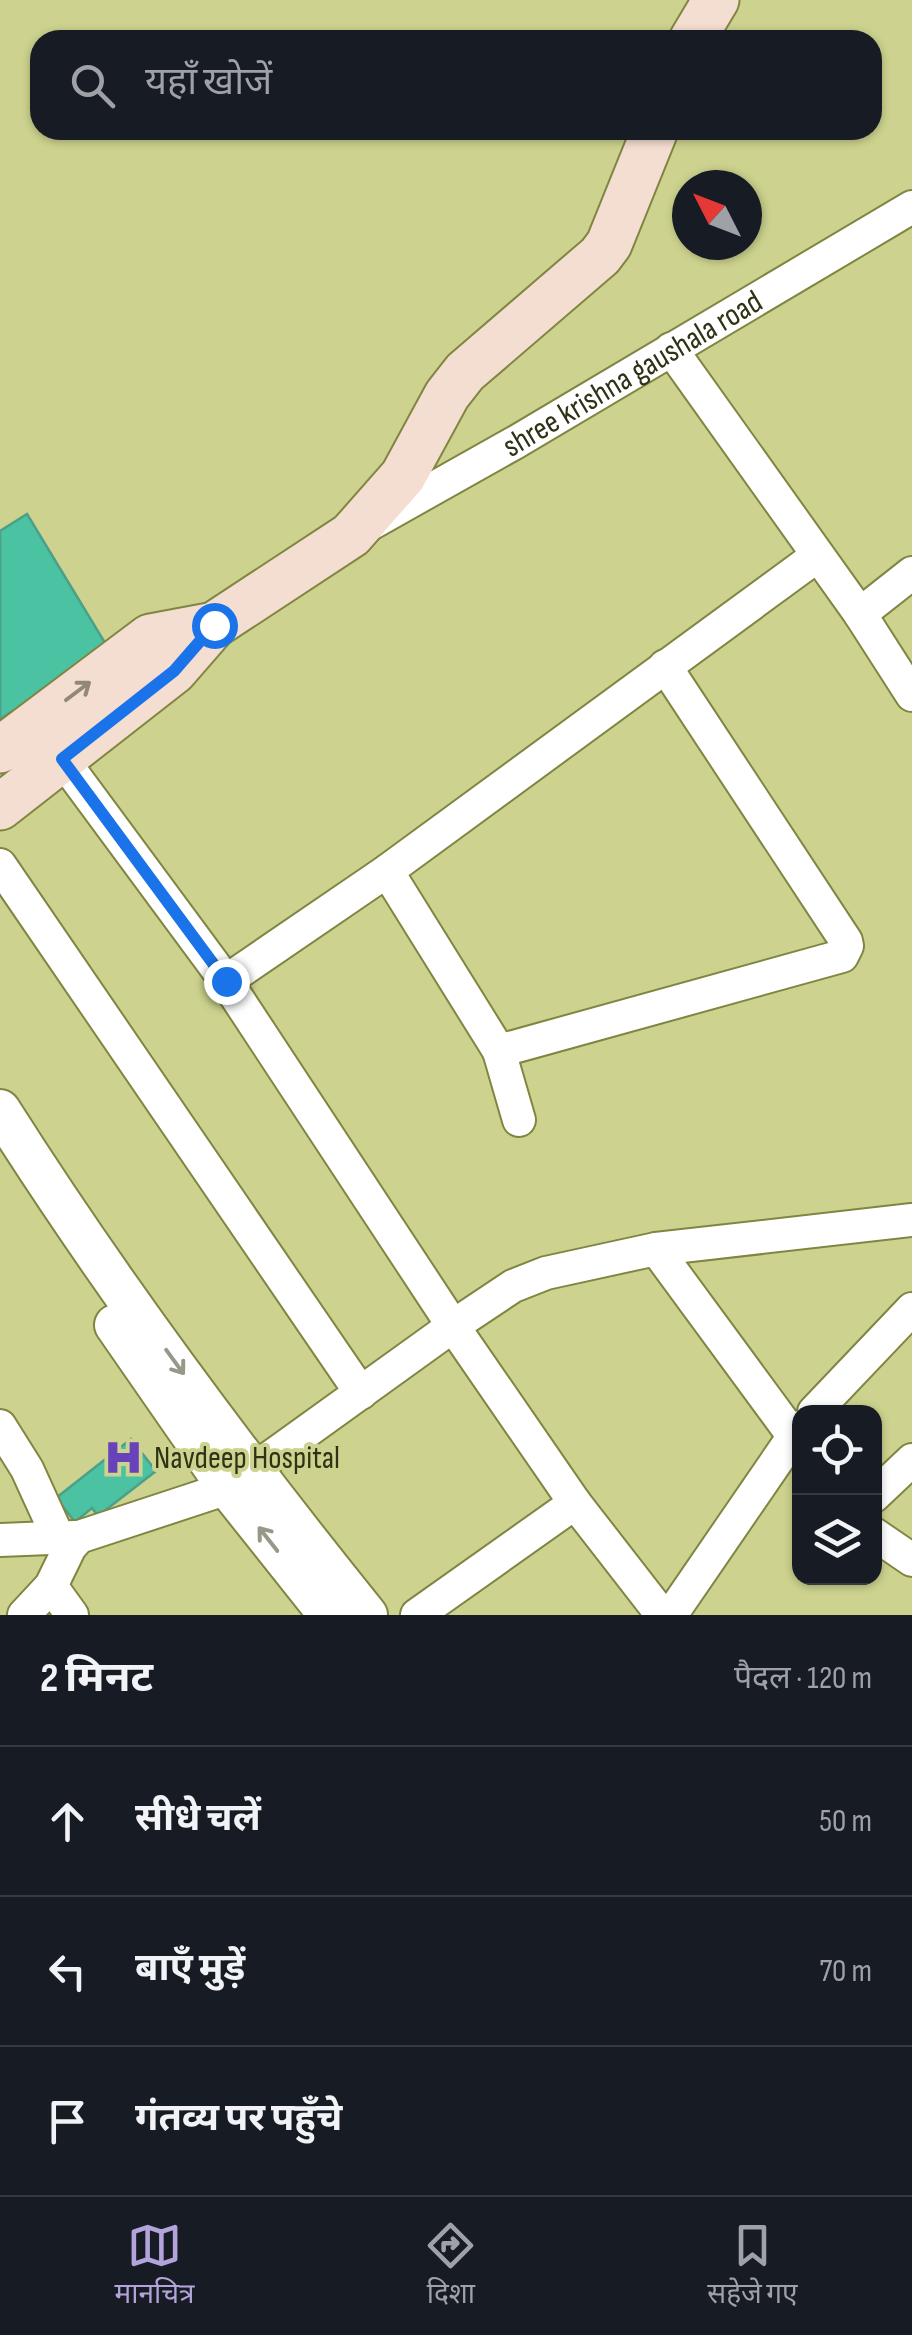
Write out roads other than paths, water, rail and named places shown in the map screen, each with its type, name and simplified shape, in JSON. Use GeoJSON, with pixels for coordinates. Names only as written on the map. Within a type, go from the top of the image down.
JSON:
{"type":"FeatureCollection","features":[{"type":"Feature","properties":{"kind":"main road"},"geometry":{"type":"LineString","coordinates":[[698,30],[716,0]]}},
{"type":"Feature","properties":{"kind":"main road"},"geometry":{"type":"LineString","coordinates":[[0,807],[174,671],[214,625],[351,535],[402,476],[447,395],[465,372],[600,256],[651,140]]}},
{"type":"Feature","properties":{"kind":"main road"},"geometry":{"type":"LineString","coordinates":[[0,750],[150,637],[214,625]]}},
{"type":"Feature","properties":{"kind":"street","name":"shree krishna gaushala road"},"geometry":{"type":"LineString","coordinates":[[351,535],[912,207]]}},
{"type":"Feature","properties":{"kind":"street"},"geometry":{"type":"LineString","coordinates":[[671,348],[860,614],[912,696]]}},
{"type":"Feature","properties":{"kind":"street"},"geometry":{"type":"LineString","coordinates":[[226,981],[386,870],[818,556]]}},
{"type":"Feature","properties":{"kind":"street"},"geometry":{"type":"LineString","coordinates":[[860,614],[912,573]]}},
{"type":"Feature","properties":{"kind":"street"},"geometry":{"type":"LineString","coordinates":[[499,1051],[842,956],[845,951],[846,941],[665,666]]}},
{"type":"Feature","properties":{"kind":"street"},"geometry":{"type":"LineString","coordinates":[[62,759],[226,981],[453,1326],[575,1503],[662,1615]]}},
{"type":"Feature","properties":{"kind":"street"},"geometry":{"type":"LineString","coordinates":[[0,865],[360,1393]]}},
{"type":"Feature","properties":{"kind":"street"},"geometry":{"type":"LineString","coordinates":[[386,870],[499,1051],[519,1120]]}},
{"type":"Feature","properties":{"kind":"street"},"geometry":{"type":"LineString","coordinates":[[0,1110],[329,1615]]}},
{"type":"Feature","properties":{"kind":"street"},"geometry":{"type":"LineString","coordinates":[[0,1159],[241,1480],[367,1615]]}},
{"type":"Feature","properties":{"kind":"street"},"geometry":{"type":"LineString","coordinates":[[0,1540],[69,1537],[241,1480],[453,1326],[514,1286],[546,1273],[656,1249],[912,1220]]}},
{"type":"Feature","properties":{"kind":"street"},"geometry":{"type":"LineString","coordinates":[[656,1249],[792,1419]]}},
{"type":"Feature","properties":{"kind":"street"},"geometry":{"type":"LineString","coordinates":[[824,1405],[912,1309]]}},
{"type":"Feature","properties":{"kind":"street"},"geometry":{"type":"LineString","coordinates":[[0,1426],[69,1537],[70,1547],[51,1586],[24,1615]]}},
{"type":"Feature","properties":{"kind":"street"},"geometry":{"type":"LineString","coordinates":[[672,1615],[792,1443]]}},
{"type":"Feature","properties":{"kind":"street"},"geometry":{"type":"LineString","coordinates":[[875,1495],[912,1460]]}},
{"type":"Feature","properties":{"kind":"street"},"geometry":{"type":"LineString","coordinates":[[417,1615],[575,1503]]}},
{"type":"Feature","properties":{"kind":"street"},"geometry":{"type":"LineString","coordinates":[[882,1539],[912,1560]]}},
{"type":"Feature","properties":{"kind":"street"},"geometry":{"type":"LineString","coordinates":[[51,1586],[72,1615]]}},
{"type":"Feature","properties":{"kind":"place","name":"Navdeep Hospital"},"geometry":{"type":"Point","coordinates":[124,1457]}}]}
